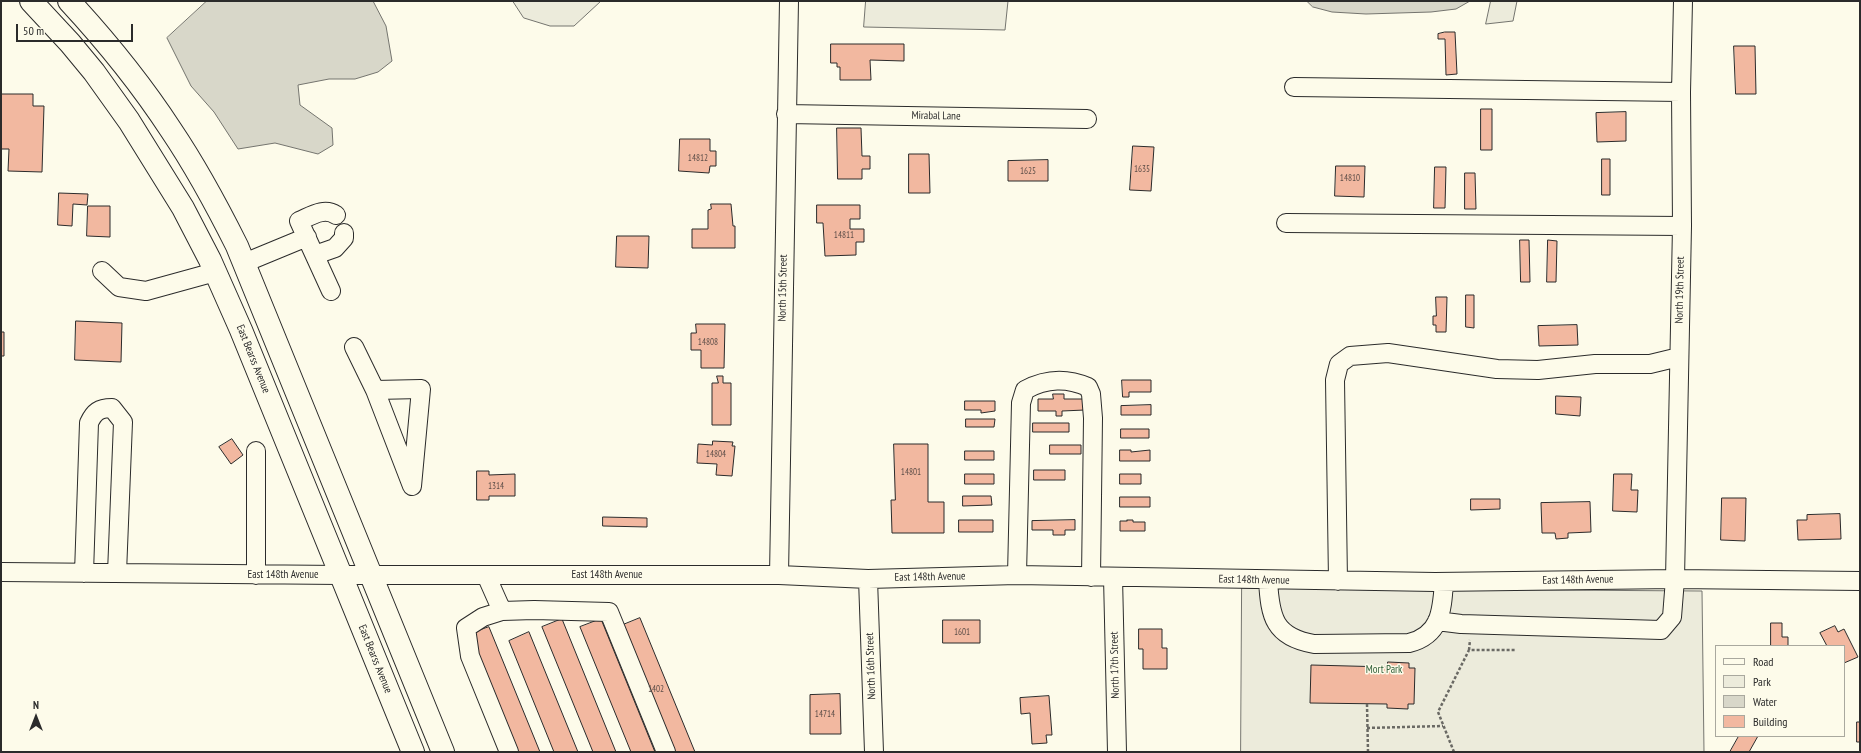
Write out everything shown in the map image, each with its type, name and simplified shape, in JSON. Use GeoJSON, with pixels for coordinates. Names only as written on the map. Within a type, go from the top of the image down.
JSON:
{"type":"FeatureCollection","features":[{"type":"Feature","properties":{"kind":"main road","name":"East Bearss Avenue"},"geometry":{"type":"LineString","coordinates":[[31,1],[70,43],[129,121],[184,208],[216,272],[242,330],[413,752]]}},
{"type":"Feature","properties":{"kind":"main road"},"geometry":{"type":"LineString","coordinates":[[69,1],[104,40],[171,129],[214,201],[244,263],[443,752]]}},
{"type":"Feature","properties":{"kind":"street","name":"North 15th Street"},"geometry":{"type":"LineString","coordinates":[[779,575],[789,1]]}},
{"type":"Feature","properties":{"kind":"street","name":"North 19th Street"},"geometry":{"type":"LineString","coordinates":[[1437,621],[1461,624],[1661,630],[1672,617],[1675,579],[1682,226],[1681,92],[1683,1]]}},
{"type":"Feature","properties":{"kind":"street"},"geometry":{"type":"LineString","coordinates":[[1294,87],[1681,92]]}},
{"type":"Feature","properties":{"kind":"street","name":"Mirabal Lane"},"geometry":{"type":"LineString","coordinates":[[786,114],[1086,118]]}},
{"type":"Feature","properties":{"kind":"street"},"geometry":{"type":"LineString","coordinates":[[331,291],[299,221],[319,212],[327,211],[336,215]]}},
{"type":"Feature","properties":{"kind":"street"},"geometry":{"type":"LineString","coordinates":[[1286,223],[1682,226]]}},
{"type":"Feature","properties":{"kind":"street"},"geometry":{"type":"LineString","coordinates":[[315,255],[335,248],[344,238],[344,233]]}},
{"type":"Feature","properties":{"kind":"street"},"geometry":{"type":"LineString","coordinates":[[244,263],[307,237]]}},
{"type":"Feature","properties":{"kind":"street"},"geometry":{"type":"LineString","coordinates":[[102,271],[119,287],[146,291],[216,272]]}},
{"type":"Feature","properties":{"kind":"street"},"geometry":{"type":"LineString","coordinates":[[354,347],[375,390],[412,486],[421,389],[375,390]]}},
{"type":"Feature","properties":{"kind":"street"},"geometry":{"type":"LineString","coordinates":[[1338,581],[1335,380],[1339,364],[1350,356],[1388,353],[1497,369],[1538,370],[1595,364],[1650,364],[1679,357]]}},
{"type":"Feature","properties":{"kind":"street"},"geometry":{"type":"LineString","coordinates":[[1017,575],[1021,403],[1026,390],[1036,384],[1058,380],[1074,381],[1088,388],[1091,394],[1093,418],[1091,577]]}},
{"type":"Feature","properties":{"kind":"street"},"geometry":{"type":"LineString","coordinates":[[84,573],[89,423],[94,414],[103,408],[112,408],[123,422],[117,573]]}},
{"type":"Feature","properties":{"kind":"street"},"geometry":{"type":"LineString","coordinates":[[256,451],[256,575]]}},
{"type":"Feature","properties":{"kind":"street","name":"East 148th Avenue"},"geometry":{"type":"LineString","coordinates":[[1,572],[256,575],[779,575],[868,579],[1017,575],[1444,582],[1675,579],[1860,580]]}},
{"type":"Feature","properties":{"kind":"street"},"geometry":{"type":"LineString","coordinates":[[486,575],[502,610]]}},
{"type":"Feature","properties":{"kind":"street","name":"North 17th Street"},"geometry":{"type":"LineString","coordinates":[[1113,577],[1117,752]]}},
{"type":"Feature","properties":{"kind":"street","name":"North 16th Street"},"geometry":{"type":"LineString","coordinates":[[868,579],[874,752]]}},
{"type":"Feature","properties":{"kind":"street"},"geometry":{"type":"LineString","coordinates":[[1268,580],[1269,601],[1276,624],[1282,631],[1300,642],[1314,644],[1409,643],[1427,636],[1437,621],[1442,603],[1444,582]]}},
{"type":"Feature","properties":{"kind":"street"},"geometry":{"type":"LineString","coordinates":[[509,752],[470,656],[466,628],[483,617],[502,610],[608,612],[666,752]]}},
{"type":"Feature","properties":{"kind":"path"},"geometry":{"type":"LineString","coordinates":[[1454,752],[1438,714],[1439,709],[1469,650],[1515,650]]}},
{"type":"Feature","properties":{"kind":"path"},"geometry":{"type":"LineString","coordinates":[[1367,704],[1368,752]]}},
{"type":"Feature","properties":{"kind":"path"},"geometry":{"type":"LineString","coordinates":[[1367,728],[1443,726]]}},
{"type":"Feature","properties":{"kind":"green space"},"geometry":{"type":"Polygon","coordinates":[[[513,1],[601,1],[574,26],[550,26],[524,18],[513,1]]]}},
{"type":"Feature","properties":{"kind":"green space"},"geometry":{"type":"Polygon","coordinates":[[[866,1],[1008,1],[1005,30],[864,27],[866,1]]]}},
{"type":"Feature","properties":{"kind":"green space"},"geometry":{"type":"Polygon","coordinates":[[[1491,1],[1517,1],[1513,21],[1486,24],[1491,1]]]}},
{"type":"Feature","properties":{"kind":"green space","name":"Mort Park"},"geometry":{"type":"Polygon","coordinates":[[[1242,588],[1702,591],[1704,752],[1241,752],[1242,588]]]}},
{"type":"Feature","properties":{"kind":"water"},"geometry":{"type":"Polygon","coordinates":[[[207,1],[373,1],[386,26],[392,61],[378,72],[355,79],[329,79],[298,85],[300,105],[332,128],[333,145],[318,154],[275,143],[238,149],[214,112],[191,86],[167,38],[207,1]]]}},
{"type":"Feature","properties":{"kind":"water"},"geometry":{"type":"Polygon","coordinates":[[[1307,1],[1470,1],[1456,9],[1431,12],[1366,14],[1332,12],[1313,7],[1307,1]]]}},
{"type":"Feature","properties":{"kind":"building"},"geometry":{"type":"Polygon","coordinates":[[[1455,32],[1457,74],[1446,75],[1445,39],[1438,39],[1438,34],[1455,32]]]}},
{"type":"Feature","properties":{"kind":"building"},"geometry":{"type":"Polygon","coordinates":[[[831,44],[904,44],[904,61],[870,60],[871,80],[840,80],[840,67],[837,67],[837,63],[831,63],[831,44]]]}},
{"type":"Feature","properties":{"kind":"building"},"geometry":{"type":"Polygon","coordinates":[[[1734,46],[1755,46],[1756,94],[1736,94],[1734,46]]]}},
{"type":"Feature","properties":{"kind":"building"},"geometry":{"type":"Polygon","coordinates":[[[1,94],[33,94],[33,106],[44,106],[42,172],[8,171],[9,149],[1,149],[1,94]]]}},
{"type":"Feature","properties":{"kind":"building"},"geometry":{"type":"Polygon","coordinates":[[[1481,109],[1492,109],[1492,150],[1481,150],[1481,109]]]}},
{"type":"Feature","properties":{"kind":"building"},"geometry":{"type":"Polygon","coordinates":[[[1626,112],[1626,141],[1597,142],[1596,113],[1626,112]]]}},
{"type":"Feature","properties":{"kind":"building"},"geometry":{"type":"Polygon","coordinates":[[[837,128],[861,128],[862,156],[870,156],[870,169],[862,169],[862,179],[838,179],[837,128]]]}},
{"type":"Feature","properties":{"kind":"building"},"geometry":{"type":"Polygon","coordinates":[[[680,139],[710,139],[710,151],[716,151],[716,166],[710,166],[709,173],[679,171],[680,139]]]}},
{"type":"Feature","properties":{"kind":"building"},"geometry":{"type":"Polygon","coordinates":[[[1133,146],[1154,147],[1151,191],[1130,190],[1133,146]]]}},
{"type":"Feature","properties":{"kind":"building"},"geometry":{"type":"Polygon","coordinates":[[[909,154],[929,154],[930,193],[909,193],[909,154]]]}},
{"type":"Feature","properties":{"kind":"building"},"geometry":{"type":"Polygon","coordinates":[[[1602,159],[1610,159],[1610,195],[1602,195],[1602,159]]]}},
{"type":"Feature","properties":{"kind":"building"},"geometry":{"type":"Polygon","coordinates":[[[1048,160],[1048,181],[1008,181],[1008,161],[1048,160]]]}},
{"type":"Feature","properties":{"kind":"building"},"geometry":{"type":"Polygon","coordinates":[[[1336,166],[1365,166],[1364,197],[1335,196],[1336,166]]]}},
{"type":"Feature","properties":{"kind":"building"},"geometry":{"type":"Polygon","coordinates":[[[1435,167],[1446,167],[1445,208],[1434,208],[1435,167]]]}},
{"type":"Feature","properties":{"kind":"building"},"geometry":{"type":"Polygon","coordinates":[[[1465,173],[1475,173],[1476,209],[1465,209],[1465,173]]]}},
{"type":"Feature","properties":{"kind":"building"},"geometry":{"type":"Polygon","coordinates":[[[59,193],[88,194],[87,205],[73,204],[72,226],[58,225],[59,193]]]}},
{"type":"Feature","properties":{"kind":"building"},"geometry":{"type":"Polygon","coordinates":[[[711,204],[731,204],[733,226],[735,226],[735,248],[692,248],[692,229],[708,229],[708,210],[711,209],[711,204]]]}},
{"type":"Feature","properties":{"kind":"building"},"geometry":{"type":"Polygon","coordinates":[[[817,205],[860,205],[860,219],[850,219],[850,229],[864,229],[864,242],[856,242],[856,255],[825,256],[823,223],[817,223],[817,205]]]}},
{"type":"Feature","properties":{"kind":"building"},"geometry":{"type":"Polygon","coordinates":[[[88,206],[110,206],[110,237],[87,236],[88,206]]]}},
{"type":"Feature","properties":{"kind":"building"},"geometry":{"type":"Polygon","coordinates":[[[617,236],[649,236],[648,268],[616,267],[617,236]]]}},
{"type":"Feature","properties":{"kind":"building"},"geometry":{"type":"Polygon","coordinates":[[[1520,240],[1529,240],[1530,282],[1521,282],[1520,240]]]}},
{"type":"Feature","properties":{"kind":"building"},"geometry":{"type":"Polygon","coordinates":[[[1548,240],[1557,241],[1556,282],[1547,282],[1548,240]]]}},
{"type":"Feature","properties":{"kind":"building"},"geometry":{"type":"Polygon","coordinates":[[[1466,295],[1474,295],[1474,328],[1466,327],[1466,295]]]}},
{"type":"Feature","properties":{"kind":"building"},"geometry":{"type":"Polygon","coordinates":[[[1436,297],[1447,297],[1446,332],[1436,332],[1436,325],[1433,325],[1433,316],[1436,316],[1436,297]]]}},
{"type":"Feature","properties":{"kind":"building"},"geometry":{"type":"Polygon","coordinates":[[[76,321],[122,323],[121,362],[75,360],[76,321]]]}},
{"type":"Feature","properties":{"kind":"building"},"geometry":{"type":"Polygon","coordinates":[[[696,324],[725,324],[724,368],[701,368],[701,350],[691,350],[691,333],[696,333],[696,324]]]}},
{"type":"Feature","properties":{"kind":"building"},"geometry":{"type":"Polygon","coordinates":[[[1577,325],[1578,345],[1539,346],[1538,326],[1577,325]]]}},
{"type":"Feature","properties":{"kind":"building"},"geometry":{"type":"Polygon","coordinates":[[[1,332],[4,332],[4,356],[1,356],[1,332]]]}},
{"type":"Feature","properties":{"kind":"building"},"geometry":{"type":"Polygon","coordinates":[[[717,376],[723,376],[723,383],[731,383],[731,425],[712,425],[712,383],[718,383],[717,376]]]}},
{"type":"Feature","properties":{"kind":"building"},"geometry":{"type":"Polygon","coordinates":[[[1122,380],[1151,380],[1151,392],[1129,392],[1129,397],[1123,397],[1122,380]]]}},
{"type":"Feature","properties":{"kind":"building"},"geometry":{"type":"Polygon","coordinates":[[[1053,394],[1064,394],[1064,399],[1085,399],[1085,410],[1062,411],[1062,416],[1056,416],[1056,411],[1038,411],[1038,399],[1053,399],[1053,394]]]}},
{"type":"Feature","properties":{"kind":"building"},"geometry":{"type":"Polygon","coordinates":[[[1556,396],[1581,397],[1580,416],[1556,414],[1556,396]]]}},
{"type":"Feature","properties":{"kind":"building"},"geometry":{"type":"Polygon","coordinates":[[[965,401],[995,401],[995,411],[981,413],[981,410],[965,410],[965,401]]]}},
{"type":"Feature","properties":{"kind":"building"},"geometry":{"type":"Polygon","coordinates":[[[1151,405],[1151,415],[1121,415],[1121,406],[1151,405]]]}},
{"type":"Feature","properties":{"kind":"building"},"geometry":{"type":"Polygon","coordinates":[[[966,419],[995,419],[994,427],[966,427],[966,419]]]}},
{"type":"Feature","properties":{"kind":"building"},"geometry":{"type":"Polygon","coordinates":[[[1033,423],[1069,423],[1069,432],[1033,432],[1033,423]]]}},
{"type":"Feature","properties":{"kind":"building"},"geometry":{"type":"Polygon","coordinates":[[[1121,429],[1149,429],[1149,438],[1121,438],[1121,429]]]}},
{"type":"Feature","properties":{"kind":"building"},"geometry":{"type":"Polygon","coordinates":[[[232,439],[243,455],[231,464],[219,447],[232,439]]]}},
{"type":"Feature","properties":{"kind":"building"},"geometry":{"type":"Polygon","coordinates":[[[713,441],[733,442],[732,446],[735,446],[732,476],[716,475],[717,464],[697,463],[698,444],[712,445],[713,441]]]}},
{"type":"Feature","properties":{"kind":"building"},"geometry":{"type":"Polygon","coordinates":[[[894,444],[928,444],[928,502],[944,502],[944,533],[892,533],[891,500],[895,500],[894,444]]]}},
{"type":"Feature","properties":{"kind":"building"},"geometry":{"type":"Polygon","coordinates":[[[1050,445],[1081,445],[1081,454],[1050,454],[1050,445]]]}},
{"type":"Feature","properties":{"kind":"building"},"geometry":{"type":"Polygon","coordinates":[[[1120,450],[1131,450],[1131,452],[1150,450],[1150,461],[1120,461],[1120,450]]]}},
{"type":"Feature","properties":{"kind":"building"},"geometry":{"type":"Polygon","coordinates":[[[965,451],[994,451],[994,460],[965,460],[965,451]]]}},
{"type":"Feature","properties":{"kind":"building"},"geometry":{"type":"Polygon","coordinates":[[[1034,470],[1065,470],[1065,480],[1034,480],[1034,470]]]}},
{"type":"Feature","properties":{"kind":"building"},"geometry":{"type":"Polygon","coordinates":[[[477,471],[489,471],[489,475],[515,474],[515,496],[489,496],[489,500],[477,500],[477,471]]]}},
{"type":"Feature","properties":{"kind":"building"},"geometry":{"type":"Polygon","coordinates":[[[965,474],[994,474],[994,484],[965,484],[965,474]]]}},
{"type":"Feature","properties":{"kind":"building"},"geometry":{"type":"Polygon","coordinates":[[[1120,474],[1141,474],[1141,484],[1120,484],[1120,474]]]}},
{"type":"Feature","properties":{"kind":"building"},"geometry":{"type":"Polygon","coordinates":[[[1614,474],[1632,474],[1631,490],[1638,490],[1637,512],[1613,511],[1614,474]]]}},
{"type":"Feature","properties":{"kind":"building"},"geometry":{"type":"Polygon","coordinates":[[[963,496],[991,496],[992,505],[963,506],[963,496]]]}},
{"type":"Feature","properties":{"kind":"building"},"geometry":{"type":"Polygon","coordinates":[[[1120,497],[1150,497],[1150,507],[1120,507],[1120,497]]]}},
{"type":"Feature","properties":{"kind":"building"},"geometry":{"type":"Polygon","coordinates":[[[1722,498],[1746,498],[1745,541],[1721,540],[1722,498]]]}},
{"type":"Feature","properties":{"kind":"building"},"geometry":{"type":"Polygon","coordinates":[[[1471,499],[1500,499],[1500,509],[1471,510],[1471,499]]]}},
{"type":"Feature","properties":{"kind":"building"},"geometry":{"type":"Polygon","coordinates":[[[1590,502],[1591,532],[1568,533],[1568,538],[1556,539],[1555,533],[1542,533],[1541,503],[1590,502]]]}},
{"type":"Feature","properties":{"kind":"building"},"geometry":{"type":"Polygon","coordinates":[[[1840,514],[1841,539],[1798,540],[1797,520],[1807,520],[1807,515],[1840,514]]]}},
{"type":"Feature","properties":{"kind":"building"},"geometry":{"type":"Polygon","coordinates":[[[603,517],[647,518],[647,527],[603,526],[603,517]]]}},
{"type":"Feature","properties":{"kind":"building"},"geometry":{"type":"Polygon","coordinates":[[[959,520],[993,520],[993,532],[959,532],[959,520]]]}},
{"type":"Feature","properties":{"kind":"building"},"geometry":{"type":"Polygon","coordinates":[[[1075,520],[1075,530],[1065,530],[1065,535],[1053,535],[1053,530],[1032,530],[1032,521],[1075,520]]]}},
{"type":"Feature","properties":{"kind":"building"},"geometry":{"type":"Polygon","coordinates":[[[1133,520],[1133,522],[1145,522],[1145,531],[1120,531],[1120,521],[1133,520]]]}},
{"type":"Feature","properties":{"kind":"building"},"geometry":{"type":"Polygon","coordinates":[[[640,618],[695,752],[669,752],[618,627],[640,618]]]}},
{"type":"Feature","properties":{"kind":"building"},"geometry":{"type":"Polygon","coordinates":[[[562,619],[616,752],[593,752],[542,627],[562,619]]]}},
{"type":"Feature","properties":{"kind":"building"},"geometry":{"type":"Polygon","coordinates":[[[601,619],[655,752],[631,752],[580,627],[601,619]]]}},
{"type":"Feature","properties":{"kind":"building"},"geometry":{"type":"Polygon","coordinates":[[[943,620],[980,620],[980,643],[943,643],[943,620]]]}},
{"type":"Feature","properties":{"kind":"building"},"geometry":{"type":"Polygon","coordinates":[[[1771,623],[1782,623],[1782,637],[1788,637],[1788,645],[1771,645],[1771,623]]]}},
{"type":"Feature","properties":{"kind":"building"},"geometry":{"type":"Polygon","coordinates":[[[1835,626],[1838,632],[1844,629],[1858,657],[1845,663],[1845,645],[1826,645],[1820,633],[1835,626]]]}},
{"type":"Feature","properties":{"kind":"building"},"geometry":{"type":"Polygon","coordinates":[[[489,627],[540,752],[515,752],[467,635],[489,627]]]}},
{"type":"Feature","properties":{"kind":"building"},"geometry":{"type":"Polygon","coordinates":[[[1139,629],[1162,629],[1162,648],[1167,648],[1167,669],[1143,669],[1143,649],[1139,649],[1139,629]]]}},
{"type":"Feature","properties":{"kind":"building"},"geometry":{"type":"Polygon","coordinates":[[[529,632],[578,752],[554,752],[509,641],[529,632]]]}},
{"type":"Feature","properties":{"kind":"building"},"geometry":{"type":"Polygon","coordinates":[[[1388,662],[1409,663],[1409,668],[1415,668],[1414,704],[1408,704],[1408,709],[1387,708],[1387,704],[1310,703],[1311,665],[1387,667],[1388,662]]]}},
{"type":"Feature","properties":{"kind":"building"},"geometry":{"type":"Polygon","coordinates":[[[840,694],[841,734],[810,734],[810,695],[840,694]]]}},
{"type":"Feature","properties":{"kind":"building"},"geometry":{"type":"Polygon","coordinates":[[[1049,696],[1052,735],[1046,735],[1047,743],[1032,744],[1030,713],[1021,714],[1020,698],[1049,696]]]}},
{"type":"Feature","properties":{"kind":"building"},"geometry":{"type":"Polygon","coordinates":[[[1857,722],[1860,722],[1860,742],[1857,742],[1857,722]]]}},
{"type":"Feature","properties":{"kind":"building"},"geometry":{"type":"Polygon","coordinates":[[[1738,737],[1757,737],[1749,752],[1730,752],[1738,737]]]}}]}
